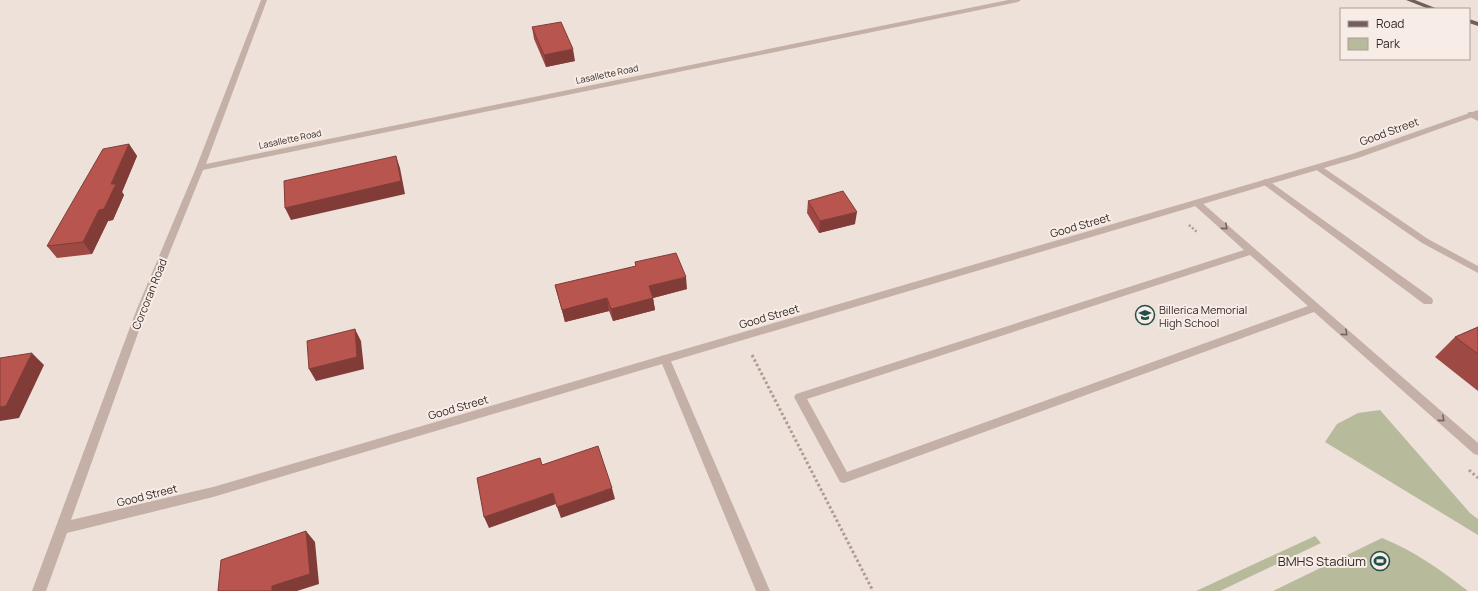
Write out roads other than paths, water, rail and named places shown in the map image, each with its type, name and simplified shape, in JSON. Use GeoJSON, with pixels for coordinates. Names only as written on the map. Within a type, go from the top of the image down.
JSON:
{"type":"FeatureCollection","features":[{"type":"Feature","properties":{"kind":"main road"},"geometry":{"type":"LineString","coordinates":[[1409,0],[1432,8]]}},
{"type":"Feature","properties":{"kind":"street","name":"Corcoran Road"},"geometry":{"type":"LineString","coordinates":[[39,591],[141,311],[200,168],[264,0]]}},
{"type":"Feature","properties":{"kind":"street","name":"Lasallette Road"},"geometry":{"type":"LineString","coordinates":[[200,168],[1018,0]]}},
{"type":"Feature","properties":{"kind":"street","name":"Good Street"},"geometry":{"type":"LineString","coordinates":[[62,528],[213,492],[1355,156],[1476,115]]}},
{"type":"Feature","properties":{"kind":"street"},"geometry":{"type":"LineString","coordinates":[[1318,167],[1425,241],[1478,270]]}},
{"type":"Feature","properties":{"kind":"street"},"geometry":{"type":"LineString","coordinates":[[1266,182],[1428,301]]}},
{"type":"Feature","properties":{"kind":"street"},"geometry":{"type":"LineString","coordinates":[[1197,203],[1478,450]]}},
{"type":"Feature","properties":{"kind":"street"},"geometry":{"type":"LineString","coordinates":[[1252,251],[800,397],[844,478],[1316,307]]}},
{"type":"Feature","properties":{"kind":"street"},"geometry":{"type":"LineString","coordinates":[[665,359],[763,591]]}},
{"type":"Feature","properties":{"kind":"place","name":"Billerica Memorial High School"},"geometry":{"type":"Point","coordinates":[1145,315]}},
{"type":"Feature","properties":{"kind":"place","name":"BMHS Stadium"},"geometry":{"type":"Point","coordinates":[1380,561]}}]}
